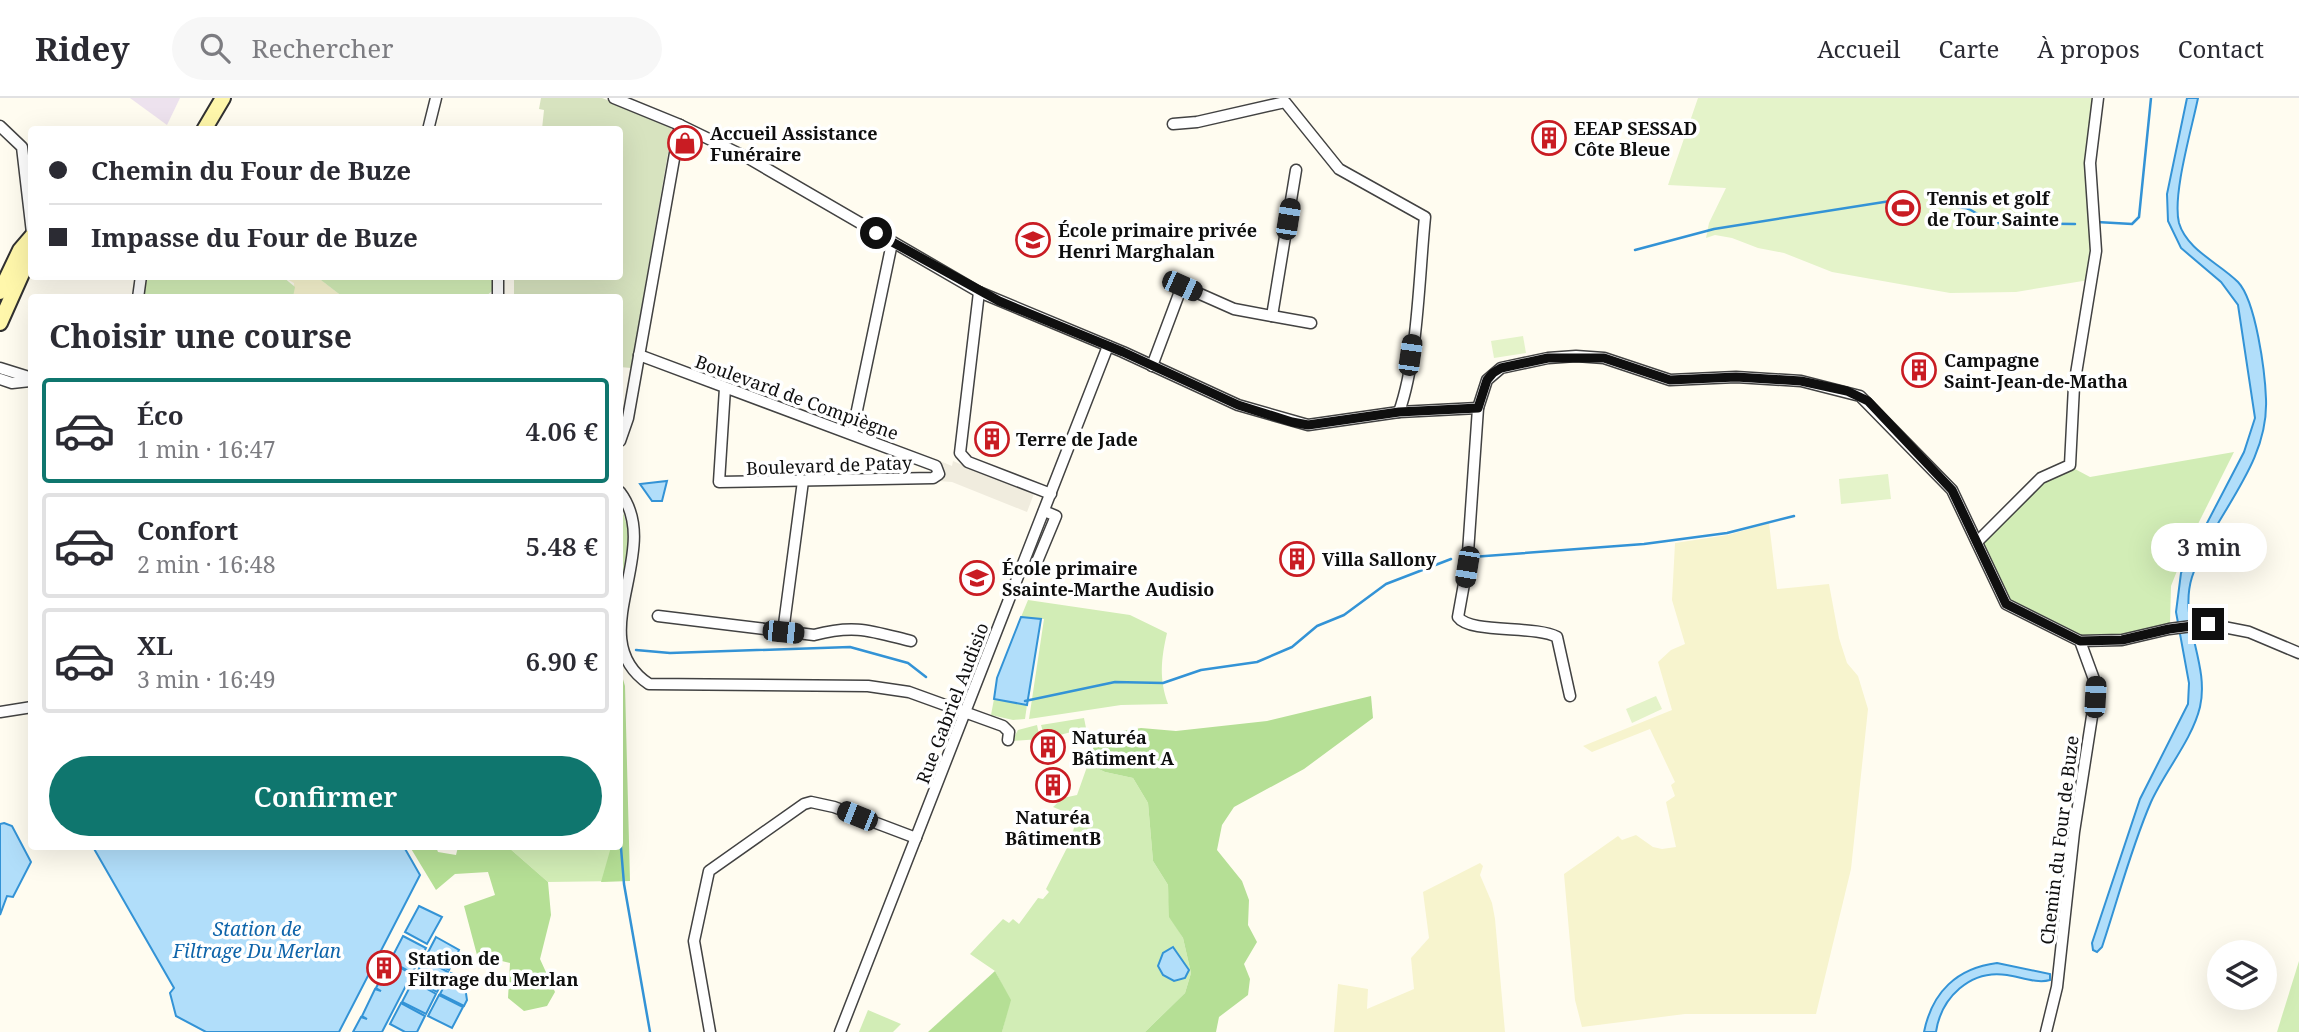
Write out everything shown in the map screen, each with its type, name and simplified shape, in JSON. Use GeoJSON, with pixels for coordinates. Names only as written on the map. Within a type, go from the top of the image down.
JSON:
{"type":"FeatureCollection","features":[{"type":"Feature","properties":{"kind":"main road"},"geometry":{"type":"LineString","coordinates":[[206,126],[223,98]]}},
{"type":"Feature","properties":{"kind":"main road"},"geometry":{"type":"LineString","coordinates":[[0,292],[28,239]]}},
{"type":"Feature","properties":{"kind":"main road"},"geometry":{"type":"LineString","coordinates":[[0,323],[28,260]]}},
{"type":"Feature","properties":{"kind":"street"},"geometry":{"type":"LineString","coordinates":[[429,126],[436,98]]}},
{"type":"Feature","properties":{"kind":"street"},"geometry":{"type":"LineString","coordinates":[[614,98],[680,125],[748,158],[979,292],[1238,405],[1308,425],[1399,412],[1478,408]]}},
{"type":"Feature","properties":{"kind":"street"},"geometry":{"type":"LineString","coordinates":[[1977,542],[2041,478],[2070,465],[2074,386],[2096,251],[2090,163],[2098,98]]}},
{"type":"Feature","properties":{"kind":"street"},"geometry":{"type":"LineString","coordinates":[[1173,124],[1197,122],[1285,100],[1339,169],[1425,218],[1405,397],[1399,412]]}},
{"type":"Feature","properties":{"kind":"street"},"geometry":{"type":"LineString","coordinates":[[623,432],[628,418],[680,125]]}},
{"type":"Feature","properties":{"kind":"street"},"geometry":{"type":"LineString","coordinates":[[0,126],[22,147],[28,179]]}},
{"type":"Feature","properties":{"kind":"street"},"geometry":{"type":"LineString","coordinates":[[1272,316],[1296,170]]}},
{"type":"Feature","properties":{"kind":"street"},"geometry":{"type":"LineString","coordinates":[[852,434],[892,243]]}},
{"type":"Feature","properties":{"kind":"street"},"geometry":{"type":"LineString","coordinates":[[1152,366],[1182,286],[1234,309],[1311,323]]}},
{"type":"Feature","properties":{"kind":"street"},"geometry":{"type":"LineString","coordinates":[[979,292],[960,448],[968,462],[1051,494]]}},
{"type":"Feature","properties":{"kind":"street","name":"Rue Gabriel Audisio"},"geometry":{"type":"LineString","coordinates":[[840,1032],[1108,346]]}},
{"type":"Feature","properties":{"kind":"street","name":"Boulevard de Compiègne"},"geometry":{"type":"LineString","coordinates":[[639,355],[936,466],[939,474]]}},
{"type":"Feature","properties":{"kind":"street"},"geometry":{"type":"LineString","coordinates":[[1570,696],[1557,637],[1511,628],[1469,624],[1458,617],[1467,567],[1478,408],[1487,380],[1501,368],[1548,358],[1604,358],[1670,380],[1736,377],[1801,381],[1847,391],[1868,401],[1943,478],[2006,604],[2080,641],[2122,640],[2192,626],[2231,626],[2299,653]]}},
{"type":"Feature","properties":{"kind":"street"},"geometry":{"type":"LineString","coordinates":[[0,369],[28,379]]}},
{"type":"Feature","properties":{"kind":"street"},"geometry":{"type":"LineString","coordinates":[[0,379],[12,383],[28,381]]}},
{"type":"Feature","properties":{"kind":"street","name":"Boulevard de Patay"},"geometry":{"type":"LineString","coordinates":[[725,388],[719,482],[933,478],[939,474]]}},
{"type":"Feature","properties":{"kind":"street"},"geometry":{"type":"LineString","coordinates":[[783,632],[803,481]]}},
{"type":"Feature","properties":{"kind":"street"},"geometry":{"type":"LineString","coordinates":[[623,497],[628,505],[636,540],[623,597]]}},
{"type":"Feature","properties":{"kind":"street"},"geometry":{"type":"LineString","coordinates":[[1036,564],[1056,516],[1044,511]]}},
{"type":"Feature","properties":{"kind":"street"},"geometry":{"type":"LineString","coordinates":[[658,616],[814,635],[848,627],[911,641]]}},
{"type":"Feature","properties":{"kind":"street","name":"Chemin du Four de Buze"},"geometry":{"type":"LineString","coordinates":[[2046,1032],[2057,987],[2074,832],[2095,697],[2095,682],[2080,641]]}},
{"type":"Feature","properties":{"kind":"street"},"geometry":{"type":"LineString","coordinates":[[623,647],[634,672],[649,684],[867,686],[909,692],[1003,726],[1009,732],[1008,740]]}},
{"type":"Feature","properties":{"kind":"street"},"geometry":{"type":"LineString","coordinates":[[0,712],[28,708]]}},
{"type":"Feature","properties":{"kind":"street"},"geometry":{"type":"LineString","coordinates":[[710,1032],[694,942],[705,883],[715,864],[811,802],[834,807],[916,838]]}},
{"type":"Feature","properties":{"kind":"shaded area"},"geometry":{"type":"Polygon","coordinates":[[[130,98],[180,98],[167,125],[130,98]]]}},
{"type":"Feature","properties":{"kind":"shaded area"},"geometry":{"type":"Polygon","coordinates":[[[288,280],[321,280],[339,294],[293,294],[294,283],[288,280]]]}},
{"type":"Feature","properties":{"kind":"shaded area"},"geometry":{"type":"Polygon","coordinates":[[[940,461],[952,466],[953,461],[1018,488],[1035,491],[1027,512],[952,482],[938,481],[943,472],[940,461]]]}},
{"type":"Feature","properties":{"kind":"shaded area"},"geometry":{"type":"Polygon","coordinates":[[[1769,523],[1777,589],[1829,584],[1839,638],[1847,663],[1858,676],[1868,709],[1851,869],[1816,1014],[1685,1014],[1582,1027],[1575,1000],[1564,874],[1618,836],[1622,840],[1636,835],[1653,847],[1662,849],[1676,847],[1666,802],[1675,796],[1671,785],[1675,782],[1650,729],[1592,752],[1583,746],[1672,710],[1658,662],[1671,650],[1685,644],[1672,600],[1675,543],[1728,535],[1769,523]]]}},
{"type":"Feature","properties":{"kind":"shaded area"},"geometry":{"type":"Polygon","coordinates":[[[1480,863],[1483,866],[1480,875],[1492,903],[1495,919],[1505,1032],[1334,1032],[1338,984],[1368,989],[1367,1009],[1414,989],[1411,958],[1429,938],[1423,892],[1480,863]]]}},
{"type":"Feature","properties":{"kind":"green space"},"geometry":{"type":"Polygon","coordinates":[[[541,98],[602,98],[669,124],[672,130],[631,368],[623,367],[623,294],[514,294],[514,280],[623,280],[623,126],[542,126],[544,110],[539,109],[541,98]]]}},
{"type":"Feature","properties":{"kind":"green space","name":"Tennis et golf de Tour Sainte"},"geometry":{"type":"Polygon","coordinates":[[[1698,98],[2096,98],[2085,168],[2094,247],[2089,280],[2016,292],[1950,293],[1832,272],[1784,253],[1758,248],[1732,238],[1715,235],[1706,238],[1709,223],[1726,188],[1668,185],[1698,98]]]}},
{"type":"Feature","properties":{"kind":"green space"},"geometry":{"type":"Polygon","coordinates":[[[147,280],[287,280],[295,287],[294,294],[144,294],[147,280]]]}},
{"type":"Feature","properties":{"kind":"green space"},"geometry":{"type":"Polygon","coordinates":[[[321,280],[492,280],[492,291],[489,294],[339,294],[321,280]]]}},
{"type":"Feature","properties":{"kind":"green space"},"geometry":{"type":"Polygon","coordinates":[[[1523,336],[1526,353],[1494,358],[1491,341],[1523,336]]]}},
{"type":"Feature","properties":{"kind":"green space"},"geometry":{"type":"Polygon","coordinates":[[[2234,452],[2186,548],[2171,586],[2170,624],[2130,636],[2088,637],[2072,633],[2006,599],[1982,546],[1985,538],[2043,481],[2075,469],[2090,477],[2234,452]]]}},
{"type":"Feature","properties":{"kind":"green space"},"geometry":{"type":"Polygon","coordinates":[[[1888,474],[1891,499],[1841,504],[1839,479],[1888,474]]]}},
{"type":"Feature","properties":{"kind":"green space"},"geometry":{"type":"Polygon","coordinates":[[[623,514],[628,536],[623,573],[623,514]]]}},
{"type":"Feature","properties":{"kind":"green space"},"geometry":{"type":"Polygon","coordinates":[[[1028,600],[1130,615],[1167,633],[1162,669],[1168,704],[1121,705],[1029,719],[1044,619],[1021,617],[1028,600]]]}},
{"type":"Feature","properties":{"kind":"green space"},"geometry":{"type":"Polygon","coordinates":[[[623,679],[630,881],[601,882],[610,850],[623,850],[623,679]]]}},
{"type":"Feature","properties":{"kind":"green space"},"geometry":{"type":"Polygon","coordinates":[[[1371,696],[1373,718],[1304,769],[1234,807],[1222,825],[1217,850],[1242,881],[1249,900],[1248,925],[1257,942],[1244,964],[1250,979],[1248,995],[1219,1017],[1216,1032],[1145,1032],[1185,993],[1191,973],[1183,938],[1169,917],[1168,885],[1153,861],[1148,803],[1133,778],[1105,772],[1088,764],[1093,748],[1104,734],[1141,728],[1176,731],[1267,721],[1371,696]]]}},
{"type":"Feature","properties":{"kind":"green space"},"geometry":{"type":"Polygon","coordinates":[[[1656,696],[1662,709],[1632,723],[1626,709],[1656,696]]]}},
{"type":"Feature","properties":{"kind":"green space"},"geometry":{"type":"Polygon","coordinates":[[[994,699],[1027,705],[1025,719],[1013,720],[991,715],[994,699]]]}},
{"type":"Feature","properties":{"kind":"green space"},"geometry":{"type":"Polygon","coordinates":[[[1084,718],[1086,728],[1045,739],[1041,725],[1084,718]]]}},
{"type":"Feature","properties":{"kind":"green space"},"geometry":{"type":"Polygon","coordinates":[[[1037,725],[1040,739],[1012,741],[1018,730],[1037,725]]]}},
{"type":"Feature","properties":{"kind":"green space"},"geometry":{"type":"Polygon","coordinates":[[[1088,764],[1105,772],[1133,778],[1148,803],[1153,861],[1168,885],[1170,917],[1183,938],[1191,973],[1185,993],[1145,1032],[1002,1032],[1010,1000],[995,971],[970,954],[1003,919],[1009,923],[1013,919],[1019,924],[1038,898],[1043,899],[1049,892],[1046,889],[1070,842],[1077,817],[1053,807],[1063,798],[1077,795],[1088,764]]]}},
{"type":"Feature","properties":{"kind":"green space"},"geometry":{"type":"Polygon","coordinates":[[[412,850],[437,850],[456,855],[457,850],[511,850],[548,882],[551,915],[540,959],[555,992],[547,1006],[524,1011],[508,998],[510,963],[477,955],[464,906],[495,895],[488,872],[455,874],[436,890],[412,850]]]}},
{"type":"Feature","properties":{"kind":"green space"},"geometry":{"type":"Polygon","coordinates":[[[511,850],[614,850],[620,881],[548,882],[511,850]]]}},
{"type":"Feature","properties":{"kind":"green space"},"geometry":{"type":"Polygon","coordinates":[[[2299,961],[2299,1032],[2277,1032],[2299,961]]]}},
{"type":"Feature","properties":{"kind":"green space"},"geometry":{"type":"Polygon","coordinates":[[[995,971],[1011,1000],[1002,1032],[928,1032],[995,971]]]}},
{"type":"Feature","properties":{"kind":"green space"},"geometry":{"type":"Polygon","coordinates":[[[868,1010],[901,1024],[893,1032],[859,1032],[868,1010]]]}},
{"type":"Feature","properties":{"kind":"water"},"geometry":{"type":"Polygon","coordinates":[[[2187,98],[2198,98],[2180,179],[2179,223],[2183,233],[2196,249],[2238,282],[2250,304],[2264,372],[2265,424],[2249,469],[2212,533],[2192,577],[2189,610],[2201,674],[2200,707],[2185,743],[2151,802],[2102,947],[2097,952],[2093,950],[2092,943],[2140,799],[2188,704],[2189,683],[2176,612],[2181,573],[2244,452],[2255,418],[2238,305],[2221,282],[2181,248],[2168,221],[2167,194],[2187,98]]]}},
{"type":"Feature","properties":{"kind":"water"},"geometry":{"type":"Polygon","coordinates":[[[667,481],[662,501],[652,501],[640,484],[667,481]]]}},
{"type":"Feature","properties":{"kind":"water"},"geometry":{"type":"Polygon","coordinates":[[[1021,617],[1041,619],[1027,705],[994,699],[997,678],[1021,617]]]}},
{"type":"Feature","properties":{"kind":"water"},"geometry":{"type":"Polygon","coordinates":[[[0,824],[12,826],[31,862],[13,897],[7,896],[0,915],[0,824]]]}},
{"type":"Feature","properties":{"kind":"water","name":"Station de Filtrage Du Merlan"},"geometry":{"type":"Polygon","coordinates":[[[95,850],[406,850],[420,875],[339,1032],[206,1032],[176,1016],[170,993],[174,988],[95,850]]]}},
{"type":"Feature","properties":{"kind":"water"},"geometry":{"type":"Polygon","coordinates":[[[419,906],[442,917],[427,944],[405,932],[419,906]]]}},
{"type":"Feature","properties":{"kind":"water"},"geometry":{"type":"Polygon","coordinates":[[[403,936],[426,948],[412,973],[390,961],[403,936]]]}},
{"type":"Feature","properties":{"kind":"water"},"geometry":{"type":"Polygon","coordinates":[[[436,937],[459,950],[449,970],[425,958],[436,937]]]}},
{"type":"Feature","properties":{"kind":"water"},"geometry":{"type":"Polygon","coordinates":[[[1173,947],[1189,970],[1185,978],[1174,981],[1163,975],[1158,966],[1163,953],[1173,947]]]}},
{"type":"Feature","properties":{"kind":"water"},"geometry":{"type":"Polygon","coordinates":[[[424,959],[448,972],[437,992],[413,980],[424,959]]]}},
{"type":"Feature","properties":{"kind":"water"},"geometry":{"type":"Polygon","coordinates":[[[390,962],[412,974],[382,1032],[353,1032],[361,1017],[367,1019],[362,1016],[375,989],[381,991],[376,988],[390,962]]]}},
{"type":"Feature","properties":{"kind":"water"},"geometry":{"type":"Polygon","coordinates":[[[1997,963],[2050,974],[2050,980],[2034,981],[1994,974],[1970,981],[1951,997],[1944,1008],[1936,1032],[1924,1032],[1933,1005],[1948,984],[1970,970],[1997,963]]]}},
{"type":"Feature","properties":{"kind":"water"},"geometry":{"type":"Polygon","coordinates":[[[451,973],[464,980],[467,1000],[464,1006],[440,994],[451,973]]]}},
{"type":"Feature","properties":{"kind":"water"},"geometry":{"type":"Polygon","coordinates":[[[413,981],[436,994],[426,1014],[402,1002],[413,981]]]}},
{"type":"Feature","properties":{"kind":"water"},"geometry":{"type":"Polygon","coordinates":[[[439,995],[463,1007],[452,1028],[428,1016],[439,995]]]}},
{"type":"Feature","properties":{"kind":"water"},"geometry":{"type":"Polygon","coordinates":[[[401,1003],[425,1016],[417,1032],[405,1032],[390,1024],[401,1003]]]}},
{"type":"Feature","properties":{"kind":"waterway"},"geometry":{"type":"LineString","coordinates":[[2097,222],[2132,224],[2139,217],[2151,98]]}},
{"type":"Feature","properties":{"kind":"waterway"},"geometry":{"type":"LineString","coordinates":[[1635,250],[1714,229],[1903,199]]}},
{"type":"Feature","properties":{"kind":"waterway"},"geometry":{"type":"LineString","coordinates":[[1958,207],[1969,209],[1993,223],[2075,224]]}},
{"type":"Feature","properties":{"kind":"waterway"},"geometry":{"type":"LineString","coordinates":[[1472,557],[1644,544],[1727,533],[1794,516]]}},
{"type":"Feature","properties":{"kind":"waterway"},"geometry":{"type":"LineString","coordinates":[[1025,701],[1115,682],[1163,683],[1201,670],[1257,662],[1292,647],[1317,626],[1344,615],[1386,584],[1451,559]]}},
{"type":"Feature","properties":{"kind":"waterway"},"geometry":{"type":"LineString","coordinates":[[636,650],[670,653],[850,647],[908,663],[926,677]]}},
{"type":"Feature","properties":{"kind":"waterway"},"geometry":{"type":"LineString","coordinates":[[621,850],[624,884],[650,1032]]}},
{"type":"Feature","properties":{"kind":"place","name":"EEAP SESSAD Côte Bleue"},"geometry":{"type":"Point","coordinates":[1549,138]}},
{"type":"Feature","properties":{"kind":"place","name":"Accueil Assistance Funéraire"},"geometry":{"type":"Point","coordinates":[685,143]}},
{"type":"Feature","properties":{"kind":"place","name":"Tennis et golf de Tour Sainte"},"geometry":{"type":"Point","coordinates":[1903,208]}},
{"type":"Feature","properties":{"kind":"place","name":"École primaire privée Henri Marghalan"},"geometry":{"type":"Point","coordinates":[1033,240]}},
{"type":"Feature","properties":{"kind":"place","name":"Campagne Saint-Jean-de-Matha"},"geometry":{"type":"Point","coordinates":[1919,370]}},
{"type":"Feature","properties":{"kind":"place","name":"Terre de Jade"},"geometry":{"type":"Point","coordinates":[992,439]}},
{"type":"Feature","properties":{"kind":"place","name":"Villa Sallony"},"geometry":{"type":"Point","coordinates":[1297,559]}},
{"type":"Feature","properties":{"kind":"place","name":"École primaire Ssainte-Marthe Audisio"},"geometry":{"type":"Point","coordinates":[977,578]}},
{"type":"Feature","properties":{"kind":"place","name":"Naturéa Bâtiment A"},"geometry":{"type":"Point","coordinates":[1048,747]}},
{"type":"Feature","properties":{"kind":"place","name":"Naturéa BâtimentB"},"geometry":{"type":"Point","coordinates":[1053,785]}},
{"type":"Feature","properties":{"kind":"place","name":"Station de Filtrage du Merlan"},"geometry":{"type":"Point","coordinates":[384,968]}},
{"type":"Feature","properties":{"kind":"route"},"geometry":{"type":"LineString","coordinates":[[876,233],[999,301],[1123,352],[1238,405],[1308,425],[1399,412],[1478,408],[1487,380],[1501,368],[1548,358],[1576,356],[1604,358],[1670,380],[1736,377],[1801,381],[1854,393],[1868,401],[1952,490],[1999,595],[2006,604],[2080,641],[2122,640],[2169,629],[2208,624]]}}]}
